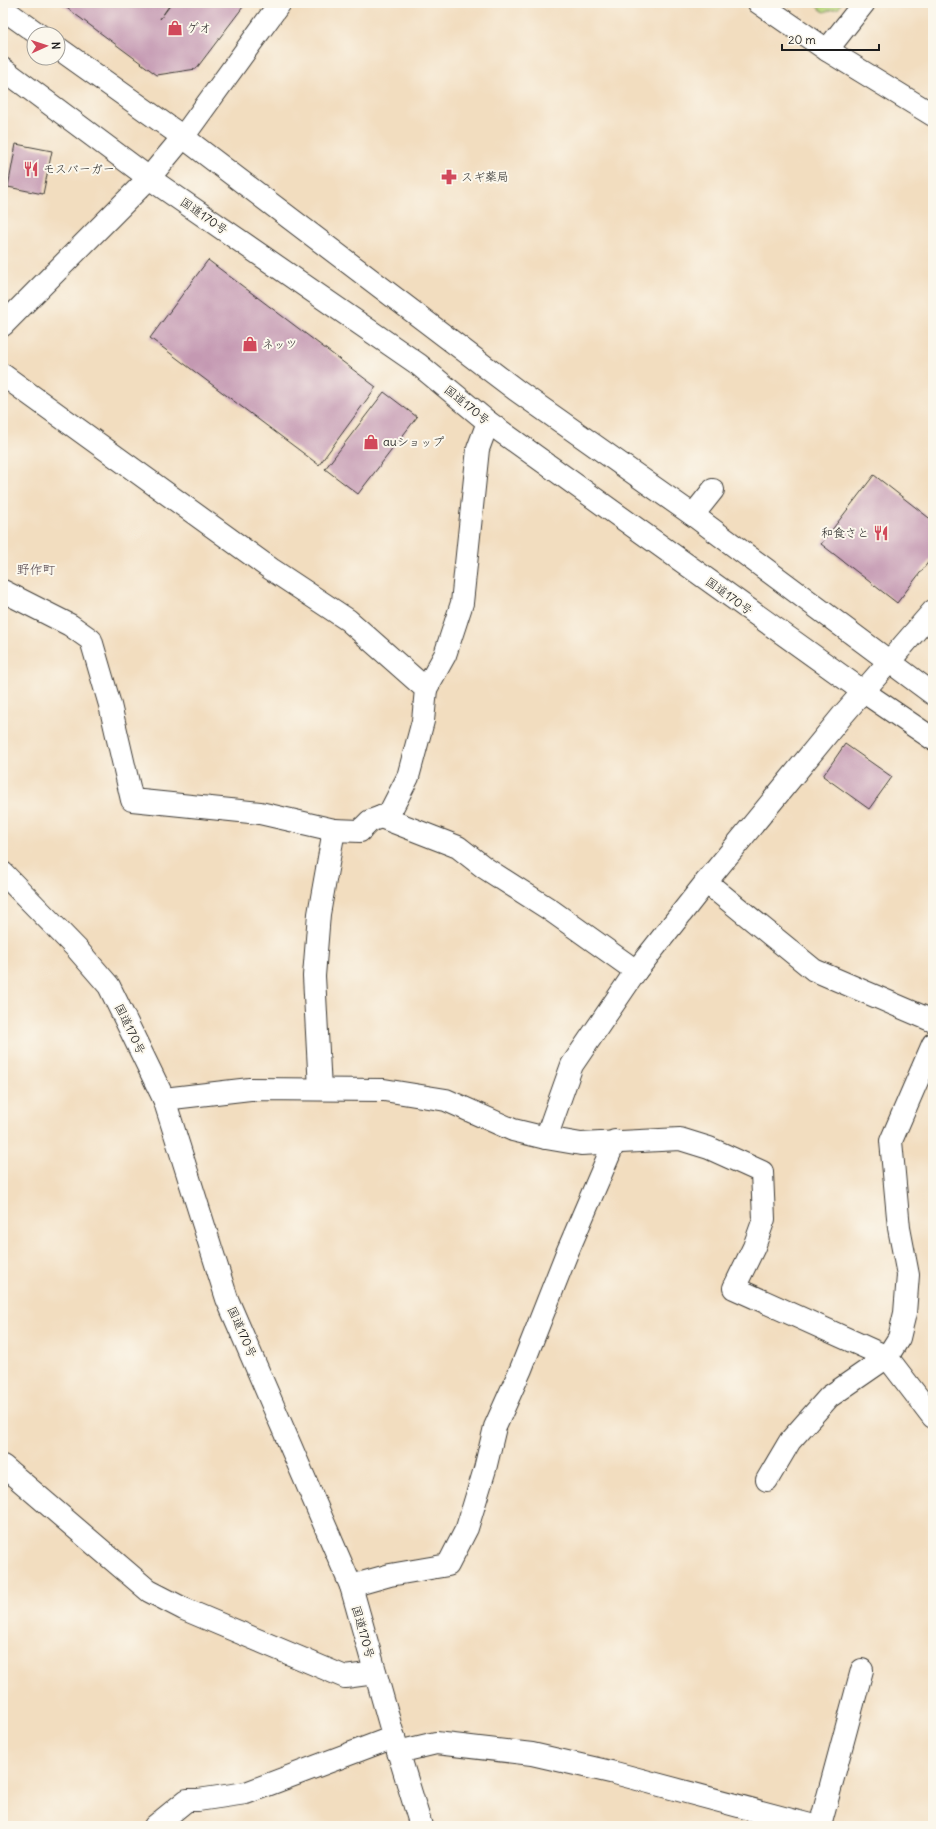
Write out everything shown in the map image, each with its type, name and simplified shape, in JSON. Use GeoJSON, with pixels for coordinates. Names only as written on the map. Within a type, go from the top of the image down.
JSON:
{"type":"FeatureCollection","features":[{"type":"Feature","properties":{"kind":"main road"},"geometry":{"type":"LineString","coordinates":[[3,324],[149,178],[183,137],[280,3]]}},
{"type":"Feature","properties":{"kind":"main road"},"geometry":{"type":"LineString","coordinates":[[759,3],[827,50],[933,115]]}},
{"type":"Feature","properties":{"kind":"main road"},"geometry":{"type":"LineString","coordinates":[[827,50],[864,3]]}},
{"type":"Feature","properties":{"kind":"main road"},"geometry":{"type":"LineString","coordinates":[[3,9],[27,26]]}},
{"type":"Feature","properties":{"kind":"main road"},"geometry":{"type":"LineString","coordinates":[[66,54],[183,137],[516,390],[693,515],[889,663],[933,694]]}},
{"type":"Feature","properties":{"kind":"main road","name":"国道170号"},"geometry":{"type":"LineString","coordinates":[[3,69],[149,178],[418,364],[488,422],[864,692],[933,739]]}},
{"type":"Feature","properties":{"kind":"main road"},"geometry":{"type":"LineString","coordinates":[[3,375],[271,569],[348,620],[426,689]]}},
{"type":"Feature","properties":{"kind":"main road"},"geometry":{"type":"LineString","coordinates":[[3,591],[70,625],[91,640],[110,705],[132,800],[260,813],[334,830],[360,831],[370,821],[389,814],[408,777],[423,721],[426,689],[445,655],[462,603],[478,449],[488,422]]}},
{"type":"Feature","properties":{"kind":"main road"},"geometry":{"type":"LineString","coordinates":[[693,515],[713,490]]}},
{"type":"Feature","properties":{"kind":"main road"},"geometry":{"type":"LineString","coordinates":[[546,1138],[572,1065],[636,971],[706,882],[933,611]]}},
{"type":"Feature","properties":{"kind":"main road"},"geometry":{"type":"LineString","coordinates":[[381,817],[458,848],[485,868],[549,909],[636,971]]}},
{"type":"Feature","properties":{"kind":"main road"},"geometry":{"type":"LineString","coordinates":[[320,1089],[314,976],[319,914],[334,830]]}},
{"type":"Feature","properties":{"kind":"main road","name":"国道170号"},"geometry":{"type":"LineString","coordinates":[[3,873],[77,948],[109,986],[164,1099],[227,1299],[350,1586],[421,1826]]}},
{"type":"Feature","properties":{"kind":"main road"},"geometry":{"type":"LineString","coordinates":[[706,882],[814,970],[933,1021]]}},
{"type":"Feature","properties":{"kind":"main road"},"geometry":{"type":"LineString","coordinates":[[767,1480],[790,1441],[829,1397],[887,1357],[899,1338],[905,1313],[908,1275],[899,1228],[891,1141],[933,1044]]}},
{"type":"Feature","properties":{"kind":"main road"},"geometry":{"type":"LineString","coordinates":[[164,1099],[250,1089],[384,1090],[446,1100],[513,1130],[546,1138],[581,1144],[615,1141],[680,1139],[709,1148],[762,1172],[764,1219],[754,1247],[734,1288],[887,1357],[933,1417]]}},
{"type":"Feature","properties":{"kind":"main road"},"geometry":{"type":"LineString","coordinates":[[350,1586],[390,1575],[448,1565],[467,1528],[485,1469],[495,1427],[521,1370],[566,1255],[615,1141]]}},
{"type":"Feature","properties":{"kind":"main road"},"geometry":{"type":"LineString","coordinates":[[3,1466],[149,1591],[184,1610],[344,1677],[375,1673]]}},
{"type":"Feature","properties":{"kind":"main road"},"geometry":{"type":"LineString","coordinates":[[820,1826],[862,1670]]}},
{"type":"Feature","properties":{"kind":"main road"},"geometry":{"type":"LineString","coordinates":[[155,1826],[187,1800],[198,1800],[246,1793],[396,1744],[436,1743],[532,1754],[615,1773],[814,1826]]}},
{"type":"Feature","properties":{"kind":"green space"},"geometry":{"type":"Polygon","coordinates":[[[812,3],[841,3],[839,8],[824,12],[812,3]]]}},
{"type":"Feature","properties":{"kind":"building"},"geometry":{"type":"Polygon","coordinates":[[[60,3],[171,3],[160,19],[172,3],[246,3],[196,69],[157,75],[60,3]]]}},
{"type":"Feature","properties":{"kind":"building"},"geometry":{"type":"Polygon","coordinates":[[[16,144],[52,151],[43,194],[8,187],[16,144]]]}},
{"type":"Feature","properties":{"kind":"building"},"geometry":{"type":"Polygon","coordinates":[[[208,260],[376,387],[319,465],[150,338],[208,260]]]}},
{"type":"Feature","properties":{"kind":"building"},"geometry":{"type":"Polygon","coordinates":[[[384,392],[417,417],[358,494],[325,469],[384,392]]]}},
{"type":"Feature","properties":{"kind":"building","name":"和食さと"},"geometry":{"type":"Polygon","coordinates":[[[874,475],[933,521],[933,556],[897,603],[821,544],[874,475]]]}},
{"type":"Feature","properties":{"kind":"building"},"geometry":{"type":"Polygon","coordinates":[[[845,744],[892,777],[869,809],[823,776],[845,744]]]}},
{"type":"Feature","properties":{"kind":"place","name":"ゲオ"},"geometry":{"type":"Point","coordinates":[175,28]}},
{"type":"Feature","properties":{"kind":"place","name":"モスバーガー"},"geometry":{"type":"Point","coordinates":[31,169]}},
{"type":"Feature","properties":{"kind":"place","name":"スギ薬局"},"geometry":{"type":"Point","coordinates":[449,177]}},
{"type":"Feature","properties":{"kind":"place","name":"ネッツ"},"geometry":{"type":"Point","coordinates":[250,344]}},
{"type":"Feature","properties":{"kind":"place","name":"auショップ"},"geometry":{"type":"Point","coordinates":[371,442]}},
{"type":"Feature","properties":{"kind":"place","name":"和食さと"},"geometry":{"type":"Point","coordinates":[881,533]}},
{"type":"Feature","properties":{"kind":"district","name":"野作町"},"geometry":{"type":"Point","coordinates":[36,569]}}]}
